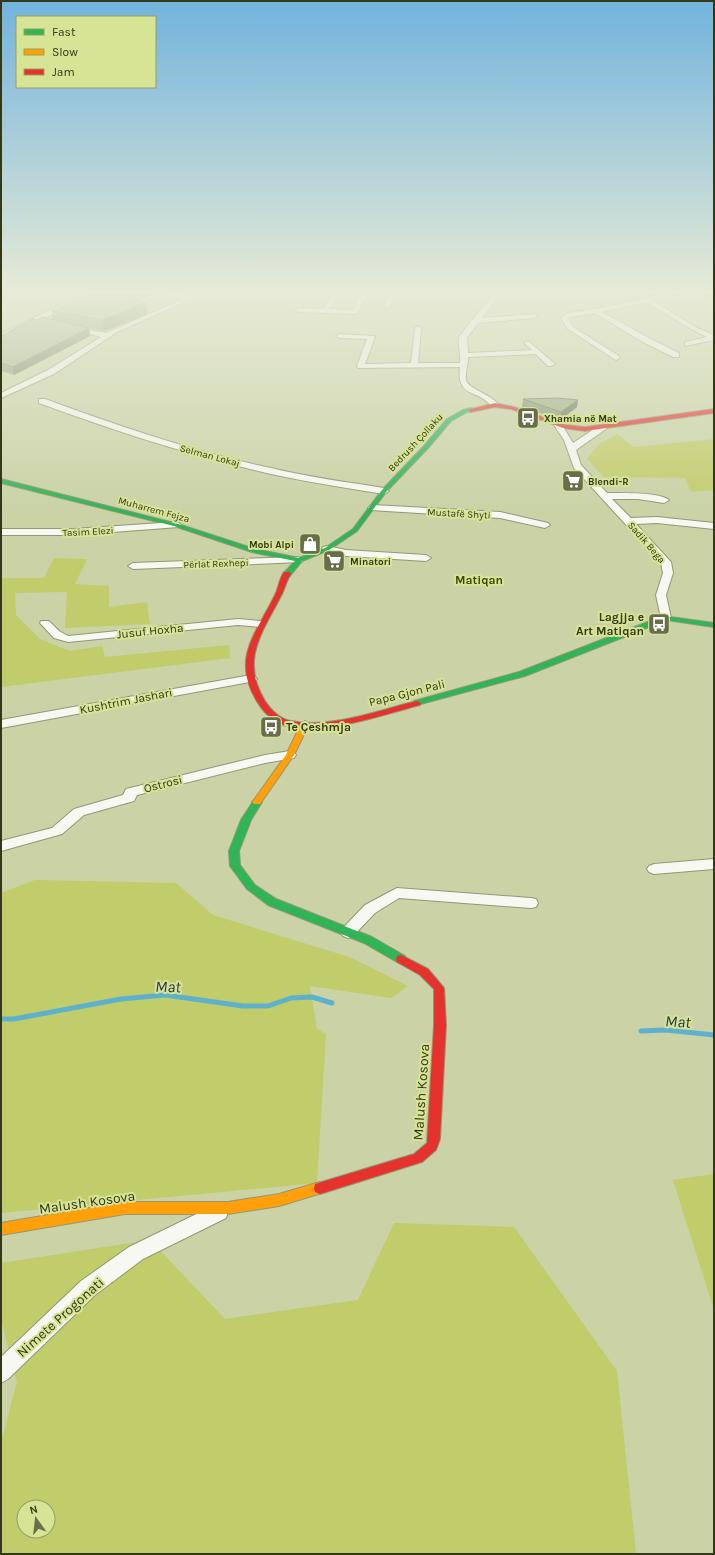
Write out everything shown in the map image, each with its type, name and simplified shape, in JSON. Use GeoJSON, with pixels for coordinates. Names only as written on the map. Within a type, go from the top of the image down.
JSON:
{"type":"FeatureCollection","features":[{"type":"Feature","properties":{"kind":"street"},"geometry":{"type":"LineString","coordinates":[[1,396],[60,367]]}},
{"type":"Feature","properties":{"kind":"street"},"geometry":{"type":"LineString","coordinates":[[464,367],[462,379],[464,385],[470,390],[492,400],[495,405]]}},
{"type":"Feature","properties":{"kind":"street","name":"Selman Lokaj"},"geometry":{"type":"LineString","coordinates":[[42,401],[100,422],[224,460],[272,471],[384,491]]}},
{"type":"Feature","properties":{"kind":"street","name":"Bedrush Çollaku"},"geometry":{"type":"LineString","coordinates":[[300,560],[327,549],[355,530],[373,508],[384,491],[426,447],[449,420],[465,411],[495,405],[512,408],[558,425],[574,428],[603,427],[714,411]]}},
{"type":"Feature","properties":{"kind":"street","name":"Sadik Bega"},"geometry":{"type":"LineString","coordinates":[[558,425],[565,434],[572,449],[577,466],[630,521],[666,562],[668,573],[661,596],[666,618]]}},
{"type":"Feature","properties":{"kind":"street"},"geometry":{"type":"LineString","coordinates":[[572,449],[580,440],[592,435],[603,427]]}},
{"type":"Feature","properties":{"kind":"street","name":"Muharrem Fejza"},"geometry":{"type":"LineString","coordinates":[[1,481],[176,525],[254,551],[300,560]]}},
{"type":"Feature","properties":{"kind":"street"},"geometry":{"type":"LineString","coordinates":[[606,496],[638,496],[664,500]]}},
{"type":"Feature","properties":{"kind":"street","name":"Mustafë Shyti"},"geometry":{"type":"LineString","coordinates":[[373,508],[500,515],[545,525]]}},
{"type":"Feature","properties":{"kind":"street"},"geometry":{"type":"LineString","coordinates":[[630,521],[657,520],[714,526]]}},
{"type":"Feature","properties":{"kind":"street","name":"Tasim Elezi"},"geometry":{"type":"LineString","coordinates":[[1,532],[73,532],[176,525]]}},
{"type":"Feature","properties":{"kind":"street"},"geometry":{"type":"LineString","coordinates":[[327,549],[346,553],[426,558]]}},
{"type":"Feature","properties":{"kind":"street","name":"Papa Gjon Pali"},"geometry":{"type":"LineString","coordinates":[[300,560],[285,576],[280,592],[255,637],[249,661],[251,679],[257,696],[272,716],[291,724],[328,724],[355,719],[454,694],[522,674],[666,618],[714,625]]}},
{"type":"Feature","properties":{"kind":"street","name":"Përlat Rexhepi"},"geometry":{"type":"LineString","coordinates":[[133,566],[300,560]]}},
{"type":"Feature","properties":{"kind":"street","name":"Jusuf Hoxha"},"geometry":{"type":"LineString","coordinates":[[45,623],[57,636],[68,639],[238,622],[261,624]]}},
{"type":"Feature","properties":{"kind":"street","name":"Kushtrim Jashari"},"geometry":{"type":"LineString","coordinates":[[1,724],[251,679]]}},
{"type":"Feature","properties":{"kind":"street","name":"Malush Kosova"},"geometry":{"type":"LineString","coordinates":[[1,1229],[125,1208],[228,1208],[279,1200],[418,1158],[432,1146],[434,1139],[440,1025],[439,988],[424,972],[368,940],[272,902],[251,887],[236,866],[234,851],[246,820],[263,792],[290,755],[305,724]]}},
{"type":"Feature","properties":{"kind":"street","name":"Ostrosi"},"geometry":{"type":"LineString","coordinates":[[1,846],[57,832],[79,812],[128,798],[131,792],[265,759],[290,755]]}},
{"type":"Feature","properties":{"kind":"street"},"geometry":{"type":"LineString","coordinates":[[654,870],[714,864]]}},
{"type":"Feature","properties":{"kind":"street"},"geometry":{"type":"LineString","coordinates":[[348,932],[370,909],[397,893],[531,904]]}},
{"type":"Feature","properties":{"kind":"street","name":"Nimete Progonati"},"geometry":{"type":"LineString","coordinates":[[1,1372],[88,1288],[130,1258],[228,1208]]}},
{"type":"Feature","properties":{"kind":"green space"},"geometry":{"type":"Polygon","coordinates":[[[617,434],[634,447],[714,439],[714,490],[691,492],[685,478],[604,477],[587,459],[599,444],[617,434]]]}},
{"type":"Feature","properties":{"kind":"green space"},"geometry":{"type":"Polygon","coordinates":[[[54,558],[87,559],[75,584],[109,586],[109,607],[147,602],[150,624],[65,628],[67,592],[15,593],[16,615],[40,639],[70,651],[102,646],[105,657],[229,645],[230,658],[1,687],[1,578],[44,578],[54,558]]]}},
{"type":"Feature","properties":{"kind":"green space"},"geometry":{"type":"Polygon","coordinates":[[[35,880],[176,883],[213,915],[349,957],[408,986],[391,998],[310,986],[317,1029],[326,1034],[317,1183],[1,1213],[1,893],[35,880]]]}},
{"type":"Feature","properties":{"kind":"green space"},"geometry":{"type":"Polygon","coordinates":[[[714,1174],[714,1310],[673,1180],[714,1174]]]}},
{"type":"Feature","properties":{"kind":"green space"},"geometry":{"type":"Polygon","coordinates":[[[394,1223],[514,1227],[617,1371],[636,1554],[1,1554],[1,1442],[17,1382],[1,1319],[1,1263],[150,1240],[225,1319],[358,1300],[394,1223]]]}},
{"type":"Feature","properties":{"kind":"building"},"geometry":{"type":"Polygon","coordinates":[[[557,398],[578,400],[561,412],[523,399],[557,398]]]}},
{"type":"Feature","properties":{"kind":"waterway","name":"Mat"},"geometry":{"type":"LineString","coordinates":[[1,1019],[14,1019],[121,999],[165,995],[243,1006],[268,1006],[291,998],[312,997],[332,1003]]}},
{"type":"Feature","properties":{"kind":"waterway","name":"Mat"},"geometry":{"type":"LineString","coordinates":[[641,1031],[666,1030],[714,1035]]}},
{"type":"Feature","properties":{"kind":"traffic: fast"},"geometry":{"type":"LineString","coordinates":[[287,574],[300,560],[327,549],[355,530],[384,491],[426,447],[449,420],[465,411],[471,410]]}},
{"type":"Feature","properties":{"kind":"traffic: fast"},"geometry":{"type":"LineString","coordinates":[[1,481],[176,525],[254,551],[300,560]]}},
{"type":"Feature","properties":{"kind":"traffic: fast"},"geometry":{"type":"LineString","coordinates":[[417,703],[522,674],[666,618],[714,625]]}},
{"type":"Feature","properties":{"kind":"traffic: fast"},"geometry":{"type":"LineString","coordinates":[[257,802],[246,820],[234,851],[235,866],[251,887],[272,902],[368,940],[401,959]]}},
{"type":"Feature","properties":{"kind":"traffic: slow"},"geometry":{"type":"LineString","coordinates":[[257,802],[290,755],[305,724]]}},
{"type":"Feature","properties":{"kind":"traffic: slow"},"geometry":{"type":"LineString","coordinates":[[1,1229],[125,1208],[228,1208],[279,1200],[320,1188]]}},
{"type":"Feature","properties":{"kind":"traffic: jam"},"geometry":{"type":"LineString","coordinates":[[471,410],[495,405],[512,408],[565,427],[585,429],[714,411]]}},
{"type":"Feature","properties":{"kind":"traffic: jam"},"geometry":{"type":"LineString","coordinates":[[287,574],[278,596],[257,636],[252,649],[250,662],[250,676],[254,690],[263,704],[275,717],[292,724],[324,724],[355,719],[417,703]]}},
{"type":"Feature","properties":{"kind":"traffic: jam"},"geometry":{"type":"LineString","coordinates":[[320,1188],[418,1158],[432,1146],[434,1139],[440,1025],[439,988],[424,972],[401,959]]}},
{"type":"Feature","properties":{"kind":"place","name":"Xhamia në Mat"},"geometry":{"type":"Point","coordinates":[528,418]}},
{"type":"Feature","properties":{"kind":"place","name":"Blendi-R"},"geometry":{"type":"Point","coordinates":[573,481]}},
{"type":"Feature","properties":{"kind":"place","name":"Mobi Alpi"},"geometry":{"type":"Point","coordinates":[310,544]}},
{"type":"Feature","properties":{"kind":"place","name":"Minatori"},"geometry":{"type":"Point","coordinates":[334,561]}},
{"type":"Feature","properties":{"kind":"place","name":"Lagjja e Art Matiqan"},"geometry":{"type":"Point","coordinates":[659,624]}},
{"type":"Feature","properties":{"kind":"place","name":"Te Çeshmja"},"geometry":{"type":"Point","coordinates":[271,727]}},
{"type":"Feature","properties":{"kind":"district","name":"Matiqan"},"geometry":{"type":"Point","coordinates":[479,580]}}]}
